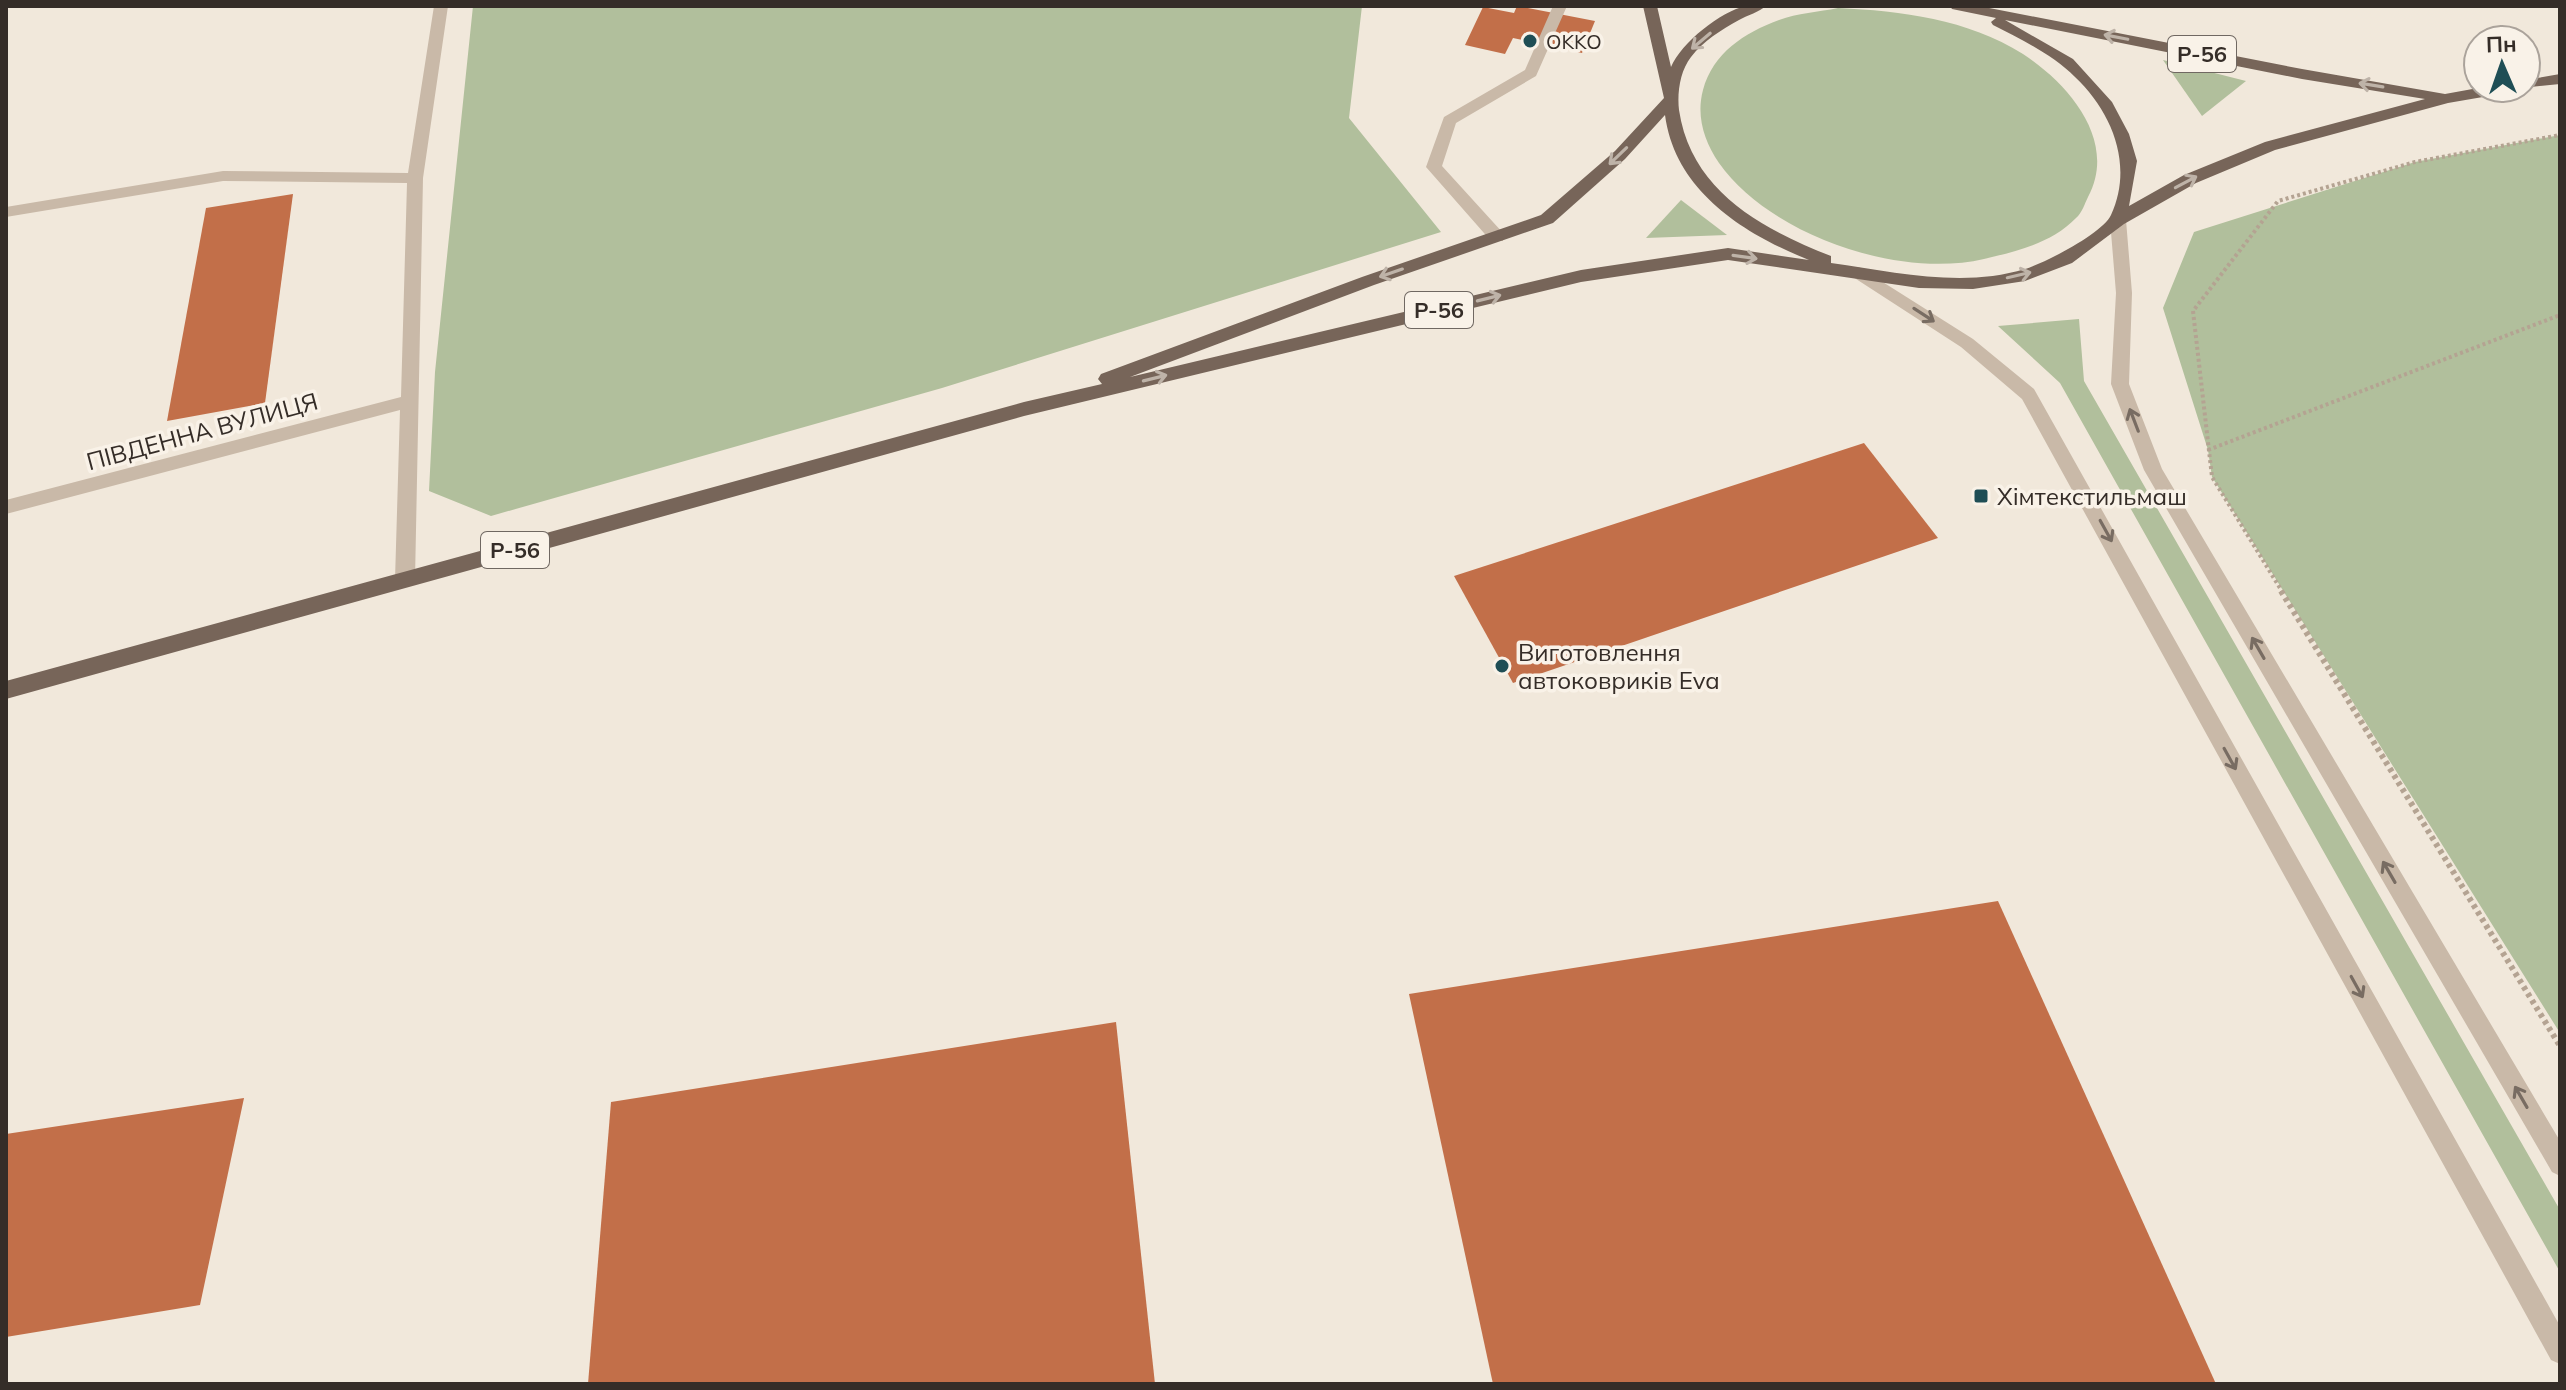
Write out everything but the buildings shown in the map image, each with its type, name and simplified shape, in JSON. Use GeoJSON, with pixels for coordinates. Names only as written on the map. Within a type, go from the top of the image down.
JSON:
{"type":"FeatureCollection","features":[{"type":"Feature","properties":{"kind":"main road"},"geometry":{"type":"LineString","coordinates":[[1650,6],[1671,99],[1673,129],[1700,180],[1731,212],[1775,240],[1859,273]]}},
{"type":"Feature","properties":{"kind":"main road","name":"Р-56"},"geometry":{"type":"LineString","coordinates":[[1024,409],[1368,281],[1547,219],[1620,155],[1671,99],[1679,63],[1699,41],[1746,10],[1759,6]]}},
{"type":"Feature","properties":{"kind":"main road","name":"Р-56"},"geometry":{"type":"LineString","coordinates":[[1954,6],[2302,74],[2448,98]]}},
{"type":"Feature","properties":{"kind":"main road"},"geometry":{"type":"LineString","coordinates":[[1954,6],[2030,37],[2089,79],[2113,116],[2130,164],[2118,220]]}},
{"type":"Feature","properties":{"kind":"main road","name":"Р-56"},"geometry":{"type":"LineString","coordinates":[[6,690],[1024,409],[1581,276],[1728,254],[1919,282],[1973,283],[2025,275],[2066,259],[2118,220],[2190,179],[2270,146],[2462,96]]}},
{"type":"Feature","properties":{"kind":"street"},"geometry":{"type":"LineString","coordinates":[[405,580],[415,178],[441,6]]}},
{"type":"Feature","properties":{"kind":"street"},"geometry":{"type":"LineString","coordinates":[[1497,237],[1434,167],[1449,120],[1531,73],[1560,6]]}},
{"type":"Feature","properties":{"kind":"street"},"geometry":{"type":"LineString","coordinates":[[6,212],[223,176],[415,178]]}},
{"type":"Feature","properties":{"kind":"street"},"geometry":{"type":"LineString","coordinates":[[2118,220],[2124,293],[2120,384],[2153,470],[2560,1164]]}},
{"type":"Feature","properties":{"kind":"street"},"geometry":{"type":"LineString","coordinates":[[1859,273],[1967,343],[2028,394],[2560,1351]]}},
{"type":"Feature","properties":{"kind":"street","name":"ПІВДЕННА ВУЛИЦЯ"},"geometry":{"type":"LineString","coordinates":[[6,507],[409,401]]}},
{"type":"Feature","properties":{"kind":"path"},"geometry":{"type":"LineString","coordinates":[[2560,135],[2415,162],[2278,201],[2193,311],[2212,477],[2560,1046]]}},
{"type":"Feature","properties":{"kind":"path"},"geometry":{"type":"LineString","coordinates":[[2208,450],[2560,315]]}},
{"type":"Feature","properties":{"kind":"green space"},"geometry":{"type":"Polygon","coordinates":[[[473,6],[1362,6],[1349,118],[1441,232],[942,388],[491,516],[429,491],[435,372],[473,6]]]}},
{"type":"Feature","properties":{"kind":"green space"},"geometry":{"type":"Polygon","coordinates":[[[1838,8],[1910,15],[1957,25],[2002,42],[2040,66],[2072,98],[2093,135],[2097,155],[2096,176],[2078,216],[2067,227],[2045,240],[2009,253],[1950,264],[1913,263],[1838,246],[1770,211],[1742,189],[1719,163],[1709,146],[1701,119],[1703,90],[1714,65],[1742,38],[1766,25],[1801,14],[1838,8]]]}},
{"type":"Feature","properties":{"kind":"green space"},"geometry":{"type":"Polygon","coordinates":[[[2163,60],[2246,81],[2202,116],[2163,60]]]}},
{"type":"Feature","properties":{"kind":"green space"},"geometry":{"type":"Polygon","coordinates":[[[2560,135],[2560,1033],[2212,477],[2208,450],[2163,308],[2194,232],[2415,162],[2560,135]]]}},
{"type":"Feature","properties":{"kind":"green space"},"geometry":{"type":"Polygon","coordinates":[[[1681,200],[1727,235],[1646,238],[1681,200]]]}},
{"type":"Feature","properties":{"kind":"green space"},"geometry":{"type":"Polygon","coordinates":[[[2079,319],[2084,381],[2560,1210],[2560,1272],[2060,383],[1998,326],[2079,319]]]}},
{"type":"Feature","properties":{"kind":"place","name":"OKKO"},"geometry":{"type":"Point","coordinates":[1530,41]}},
{"type":"Feature","properties":{"kind":"place","name":"Хімтекстильмаш"},"geometry":{"type":"Point","coordinates":[1981,496]}},
{"type":"Feature","properties":{"kind":"place","name":"Виготовлення автоковриків Eva"},"geometry":{"type":"Point","coordinates":[1502,666]}}]}
